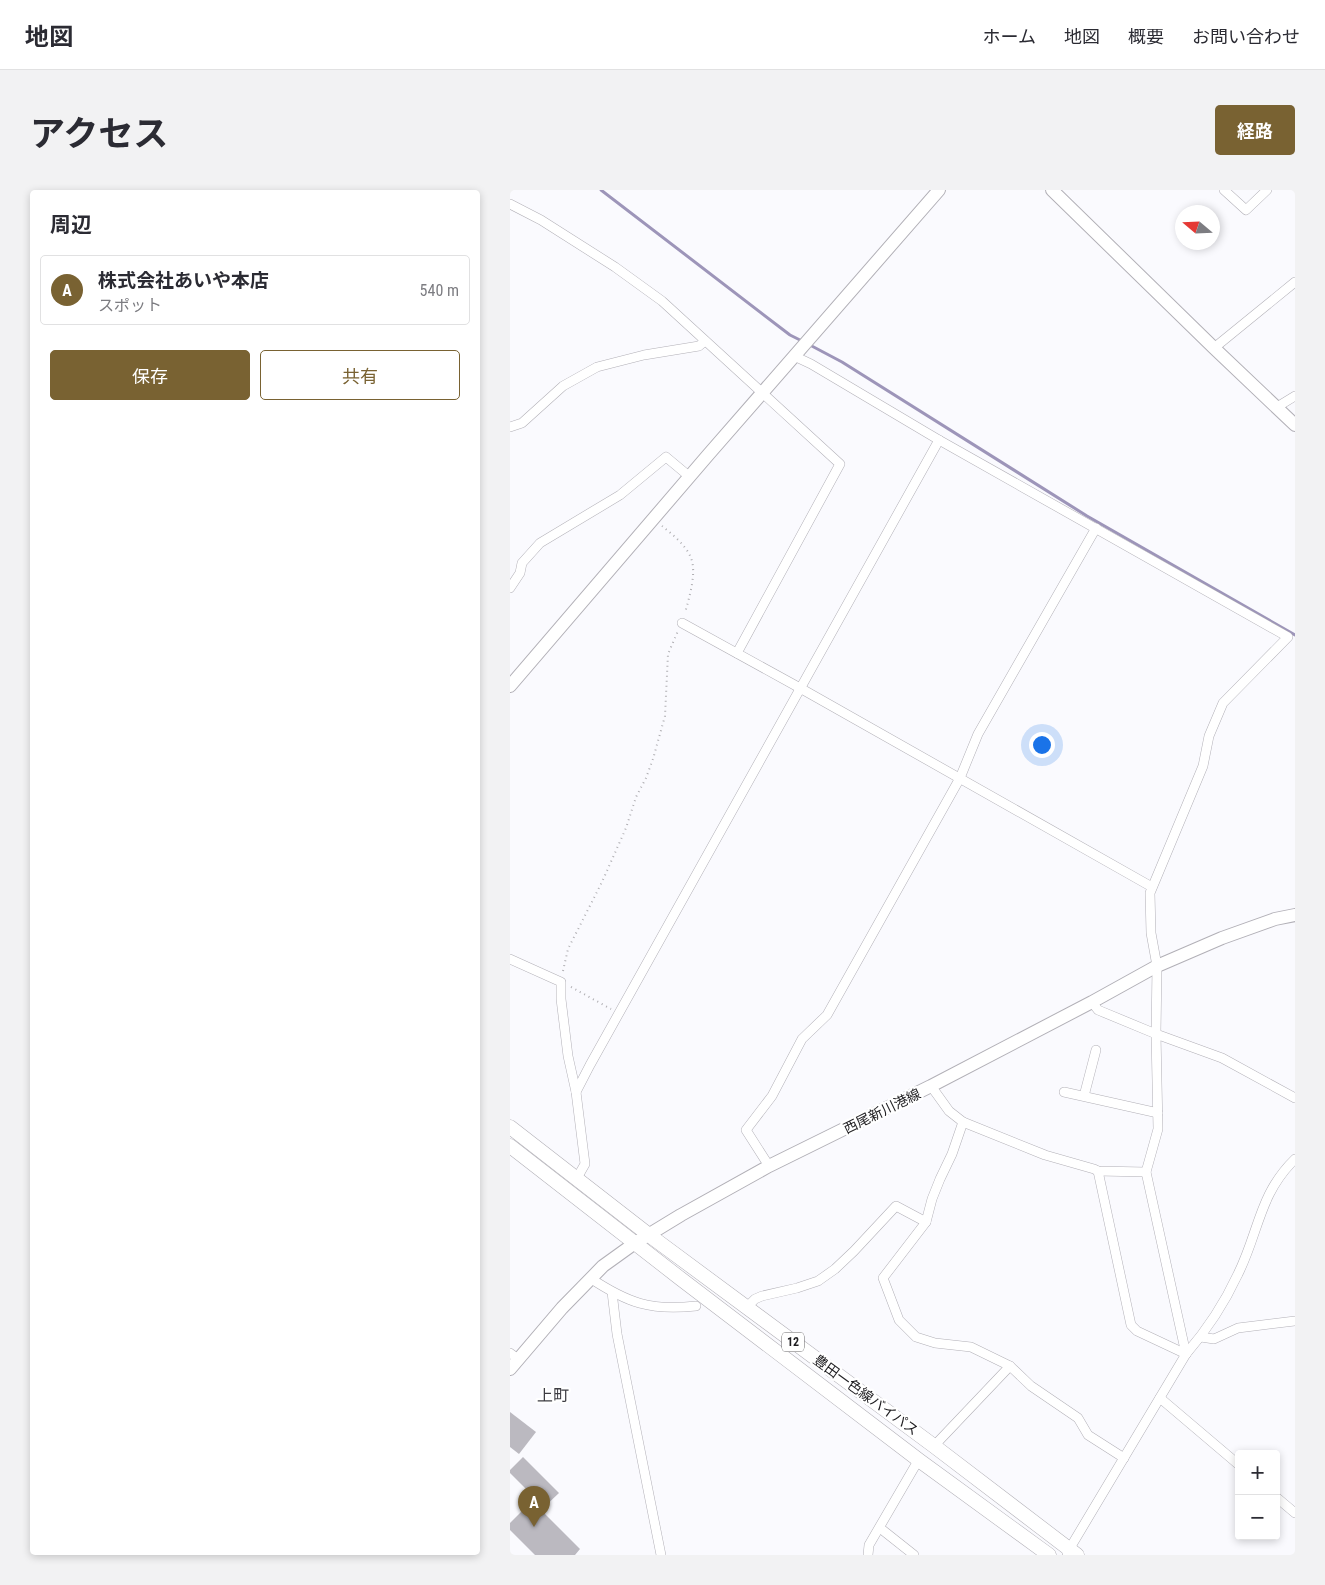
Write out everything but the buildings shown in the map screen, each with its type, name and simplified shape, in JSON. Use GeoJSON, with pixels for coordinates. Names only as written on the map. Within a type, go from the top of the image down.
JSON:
{"type":"FeatureCollection","features":[{"type":"Feature","properties":{"kind":"main road","name":"豊田一色線バイパス"},"geometry":{"type":"LineString","coordinates":[[510,1127],[649,1235],[934,1446],[1071,1553]]}},
{"type":"Feature","properties":{"kind":"main road","name":"豊田一色線バイパス"},"geometry":{"type":"LineString","coordinates":[[510,1146],[920,1461],[1050,1555]]}},
{"type":"Feature","properties":{"kind":"street"},"geometry":{"type":"LineString","coordinates":[[510,686],[938,190]]}},
{"type":"Feature","properties":{"kind":"street"},"geometry":{"type":"LineString","coordinates":[[1052,190],[1295,424]]}},
{"type":"Feature","properties":{"kind":"street"},"geometry":{"type":"LineString","coordinates":[[1224,190],[1246,210],[1267,190]]}},
{"type":"Feature","properties":{"kind":"street"},"geometry":{"type":"LineString","coordinates":[[510,204],[541,220],[615,267],[662,300],[840,464],[737,654]]}},
{"type":"Feature","properties":{"kind":"street"},"geometry":{"type":"LineString","coordinates":[[1214,348],[1294,286]]}},
{"type":"Feature","properties":{"kind":"street"},"geometry":{"type":"LineString","coordinates":[[510,427],[522,423],[563,386],[589,371],[644,355],[699,346],[705,341]]}},
{"type":"Feature","properties":{"kind":"street"},"geometry":{"type":"LineString","coordinates":[[798,352],[811,364],[939,440],[1288,637],[1223,703],[1209,736],[1203,766],[1150,893],[1152,933],[1157,966],[1158,1129],[1146,1172],[1186,1354]]}},
{"type":"Feature","properties":{"kind":"street"},"geometry":{"type":"LineString","coordinates":[[1277,407],[1295,396]]}},
{"type":"Feature","properties":{"kind":"street"},"geometry":{"type":"LineString","coordinates":[[576,1092],[618,1013],[939,440]]}},
{"type":"Feature","properties":{"kind":"street"},"geometry":{"type":"LineString","coordinates":[[510,588],[520,573],[522,563],[540,543],[620,494],[666,457],[690,477]]}},
{"type":"Feature","properties":{"kind":"street"},"geometry":{"type":"LineString","coordinates":[[769,1166],[746,1130],[772,1096],[802,1039],[827,1015],[960,778],[978,734],[1096,528]]}},
{"type":"Feature","properties":{"kind":"street"},"geometry":{"type":"LineString","coordinates":[[682,624],[800,688],[1152,887]]}},
{"type":"Feature","properties":{"kind":"street","name":"西尾新川港線"},"geometry":{"type":"LineString","coordinates":[[513,1361],[602,1266],[681,1215],[769,1166],[930,1086],[1157,966],[1222,938],[1274,919],[1295,915]]}},
{"type":"Feature","properties":{"kind":"street"},"geometry":{"type":"LineString","coordinates":[[510,959],[561,982],[561,999],[568,1056],[576,1092],[585,1164],[577,1178]]}},
{"type":"Feature","properties":{"kind":"street"},"geometry":{"type":"LineString","coordinates":[[1092,1002],[1098,1010],[1222,1058],[1295,1098]]}},
{"type":"Feature","properties":{"kind":"street"},"geometry":{"type":"LineString","coordinates":[[1084,1096],[1096,1050]]}},
{"type":"Feature","properties":{"kind":"street"},"geometry":{"type":"LineString","coordinates":[[930,1086],[949,1111],[963,1122],[1045,1155],[1098,1171],[1146,1172]]}},
{"type":"Feature","properties":{"kind":"street"},"geometry":{"type":"LineString","coordinates":[[1064,1092],[1158,1113]]}},
{"type":"Feature","properties":{"kind":"street"},"geometry":{"type":"LineString","coordinates":[[963,1122],[952,1154],[932,1199],[926,1222],[883,1278],[899,1320],[916,1337],[935,1343],[971,1347],[1010,1366],[1032,1386],[1078,1418],[1088,1435],[1124,1458]]}},
{"type":"Feature","properties":{"kind":"street"},"geometry":{"type":"LineString","coordinates":[[1071,1553],[1124,1458],[1186,1354],[1201,1337],[1238,1274],[1268,1194],[1276,1181],[1295,1160]]}},
{"type":"Feature","properties":{"kind":"street"},"geometry":{"type":"LineString","coordinates":[[1098,1171],[1131,1326],[1137,1331],[1186,1354]]}},
{"type":"Feature","properties":{"kind":"street"},"geometry":{"type":"LineString","coordinates":[[747,1307],[755,1299],[762,1296],[818,1281],[835,1269],[854,1251],[896,1206],[926,1222]]}},
{"type":"Feature","properties":{"kind":"street"},"geometry":{"type":"LineString","coordinates":[[590,1278],[628,1300],[653,1307],[696,1306]]}},
{"type":"Feature","properties":{"kind":"street"},"geometry":{"type":"LineString","coordinates":[[612,1292],[617,1334],[661,1555]]}},
{"type":"Feature","properties":{"kind":"street"},"geometry":{"type":"LineString","coordinates":[[1201,1337],[1214,1339],[1238,1328],[1295,1320]]}},
{"type":"Feature","properties":{"kind":"street"},"geometry":{"type":"LineString","coordinates":[[934,1446],[1010,1366]]}},
{"type":"Feature","properties":{"kind":"street"},"geometry":{"type":"LineString","coordinates":[[1160,1398],[1235,1462]]}},
{"type":"Feature","properties":{"kind":"street"},"geometry":{"type":"LineString","coordinates":[[868,1555],[869,1545],[915,1466],[920,1461]]}},
{"type":"Feature","properties":{"kind":"street"},"geometry":{"type":"LineString","coordinates":[[1280,1500],[1295,1513]]}},
{"type":"Feature","properties":{"kind":"street"},"geometry":{"type":"LineString","coordinates":[[880,1528],[914,1555]]}},
{"type":"Feature","properties":{"kind":"path"},"geometry":{"type":"LineString","coordinates":[[618,1013],[561,982],[568,949],[602,882],[626,828],[636,797],[653,758],[665,716],[668,654],[682,624],[693,578],[692,560],[687,550],[654,519]]}},
{"type":"Feature","properties":{"kind":"waterway"},"geometry":{"type":"LineString","coordinates":[[601,190],[790,335],[802,341]]}},
{"type":"Feature","properties":{"kind":"waterway"},"geometry":{"type":"LineString","coordinates":[[808,344],[842,362],[1087,516],[1295,635]]}},
{"type":"Feature","properties":{"kind":"place","name":"株式会社あいや本店"},"geometry":{"type":"Point","coordinates":[534,1527]}},
{"type":"Feature","properties":{"kind":"district","name":"上町"},"geometry":{"type":"Point","coordinates":[553,1395]}}]}
